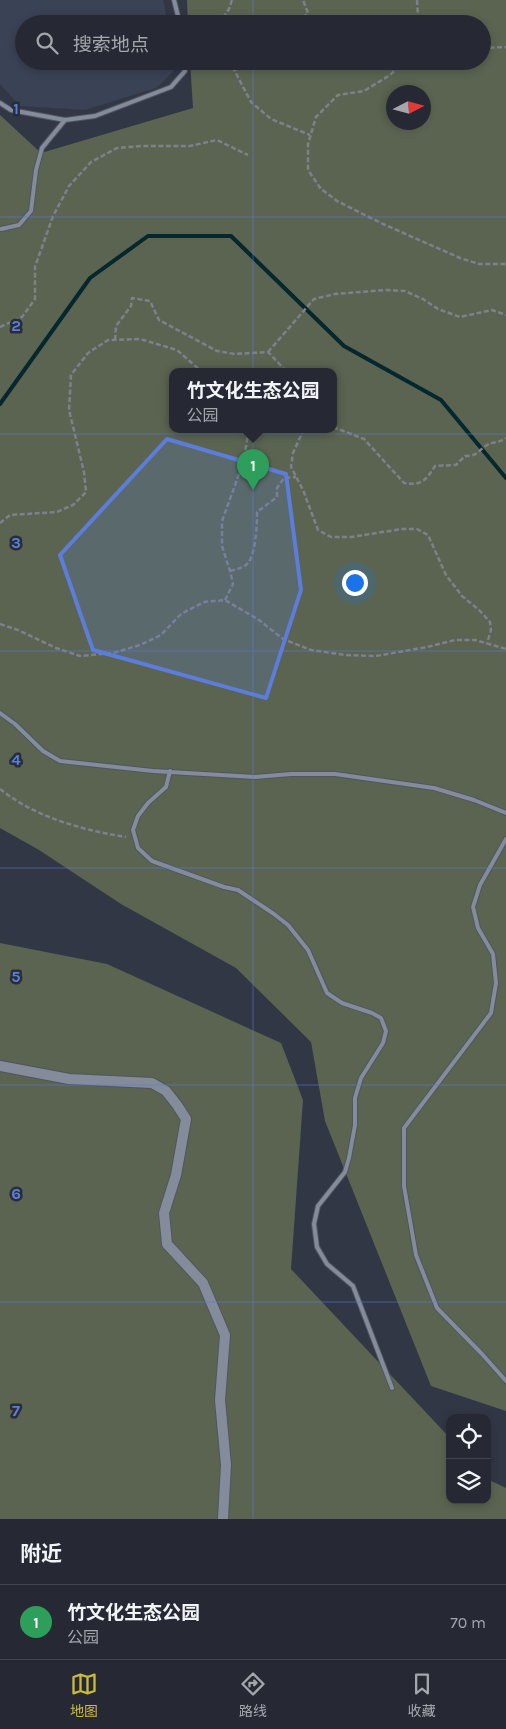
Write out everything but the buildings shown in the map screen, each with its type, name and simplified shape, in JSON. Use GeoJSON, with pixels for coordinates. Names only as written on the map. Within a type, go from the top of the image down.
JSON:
{"type":"FeatureCollection","features":[{"type":"Feature","properties":{"kind":"street"},"geometry":{"type":"LineString","coordinates":[[0,1066],[70,1079],[152,1083],[166,1091],[186,1120],[176,1174],[164,1213],[167,1244],[203,1283],[225,1335],[220,1400],[226,1465],[223,1519]]}},
{"type":"Feature","properties":{"kind":"lane"},"geometry":{"type":"LineString","coordinates":[[174,0],[178,15]]}},
{"type":"Feature","properties":{"kind":"lane"},"geometry":{"type":"LineString","coordinates":[[0,103],[11,110],[65,120],[95,116],[171,86],[185,70]]}},
{"type":"Feature","properties":{"kind":"lane"},"geometry":{"type":"LineString","coordinates":[[1,229],[19,225],[31,211],[36,170],[42,148],[65,120]]}},
{"type":"Feature","properties":{"kind":"lane"},"geometry":{"type":"LineString","coordinates":[[0,713],[15,724],[43,751],[60,761],[143,770],[255,778],[291,774],[354,776],[434,788],[474,800],[506,813]]}},
{"type":"Feature","properties":{"kind":"lane"},"geometry":{"type":"LineString","coordinates":[[170,771],[166,787],[148,803],[138,816],[133,830],[138,848],[152,860],[224,887],[238,890],[274,914],[288,925],[308,950],[327,994],[342,1003],[381,1018],[386,1031],[383,1043],[361,1078],[355,1098],[350,1158],[345,1172],[318,1206],[314,1224],[317,1247],[327,1264],[353,1286],[392,1388]]}},
{"type":"Feature","properties":{"kind":"lane"},"geometry":{"type":"LineString","coordinates":[[506,839],[480,885],[473,907],[478,928],[493,954],[496,983],[491,1013],[404,1128],[404,1186],[416,1255],[437,1308],[506,1381]]}},
{"type":"Feature","properties":{"kind":"path"},"geometry":{"type":"LineString","coordinates":[[225,15],[232,0]]}},
{"type":"Feature","properties":{"kind":"path"},"geometry":{"type":"LineString","coordinates":[[303,0],[308,13],[306,15]]}},
{"type":"Feature","properties":{"kind":"path"},"geometry":{"type":"LineString","coordinates":[[417,0],[418,15]]}},
{"type":"Feature","properties":{"kind":"path"},"geometry":{"type":"LineString","coordinates":[[491,48],[506,47]]}},
{"type":"Feature","properties":{"kind":"path"},"geometry":{"type":"LineString","coordinates":[[234,70],[251,102],[271,119],[310,135]]}},
{"type":"Feature","properties":{"kind":"path"},"geometry":{"type":"LineString","coordinates":[[395,70],[364,91],[338,95],[316,117],[308,144],[308,170],[321,189],[337,201],[390,227],[460,258],[479,264],[506,264]]}},
{"type":"Feature","properties":{"kind":"path"},"geometry":{"type":"LineString","coordinates":[[0,327],[22,316],[35,299],[35,267],[53,216],[69,186],[91,162],[117,148],[190,146],[217,140],[248,155]]}},
{"type":"Feature","properties":{"kind":"path"},"geometry":{"type":"LineString","coordinates":[[115,340],[116,326],[131,306],[132,298],[150,301],[156,310],[159,320],[217,351],[235,354],[268,352],[314,300],[335,294],[386,290],[405,291],[438,309],[460,317],[492,310],[506,315]]}},
{"type":"Feature","properties":{"kind":"path"},"geometry":{"type":"LineString","coordinates":[[0,523],[10,515],[57,512],[73,505],[86,492],[84,472],[70,410],[71,375],[88,353],[108,340],[140,339],[177,350],[198,368]]}},
{"type":"Feature","properties":{"kind":"path"},"geometry":{"type":"LineString","coordinates":[[268,352],[283,368]]}},
{"type":"Feature","properties":{"kind":"path"},"geometry":{"type":"LineString","coordinates":[[337,429],[364,439],[404,484],[416,485],[427,479],[435,466],[456,465],[465,456],[475,455],[488,444],[498,443],[506,438]]}},
{"type":"Feature","properties":{"kind":"path"},"geometry":{"type":"LineString","coordinates":[[225,600],[233,584],[222,546],[222,520],[242,464],[247,433]]}},
{"type":"Feature","properties":{"kind":"path"},"geometry":{"type":"LineString","coordinates":[[302,433],[293,453],[291,467],[303,490],[318,530],[331,537],[350,537],[402,529],[417,529],[428,536],[446,576],[462,596],[490,622],[491,630],[487,643]]}},
{"type":"Feature","properties":{"kind":"path"},"geometry":{"type":"LineString","coordinates":[[230,570],[240,569],[249,562],[254,550],[257,512],[277,497],[277,488],[284,478],[296,477]]}},
{"type":"Feature","properties":{"kind":"path"},"geometry":{"type":"LineString","coordinates":[[0,624],[80,656],[113,653],[140,645],[161,635],[181,614],[204,602],[225,600],[259,620],[283,639],[311,650],[346,655],[376,656],[455,640],[475,640],[506,649]]}},
{"type":"Feature","properties":{"kind":"path"},"geometry":{"type":"LineString","coordinates":[[0,789],[26,806],[58,820],[93,830],[135,838]]}},
{"type":"Feature","properties":{"kind":"highlighted area"},"geometry":{"type":"Polygon","coordinates":[[[167,439],[286,474],[301,590],[266,698],[93,650],[60,555],[167,439]]]}},
{"type":"Feature","properties":{"kind":"shaded area"},"geometry":{"type":"Polygon","coordinates":[[[0,0],[163,0],[166,15],[15,15],[15,70],[173,70],[156,88],[85,110],[20,106],[0,84],[0,0]]]}},
{"type":"Feature","properties":{"kind":"green space"},"geometry":{"type":"Polygon","coordinates":[[[187,0],[506,0],[506,1411],[431,1386],[325,1121],[311,1042],[236,968],[121,904],[39,850],[0,828],[0,115],[41,153],[193,108],[191,70],[491,70],[491,15],[188,15],[187,0]]]}},
{"type":"Feature","properties":{"kind":"green space"},"geometry":{"type":"Polygon","coordinates":[[[0,943],[107,964],[281,1043],[303,1100],[291,1269],[446,1434],[446,1504],[491,1504],[491,1481],[506,1488],[506,1519],[0,1519],[0,943]]]}},
{"type":"Feature","properties":{"kind":"waterway"},"geometry":{"type":"LineString","coordinates":[[0,404],[90,278],[148,236],[231,236],[344,346],[441,400],[506,478]]}},
{"type":"Feature","properties":{"kind":"place","name":"竹文化生态公园"},"geometry":{"type":"Point","coordinates":[253,490]}}]}
